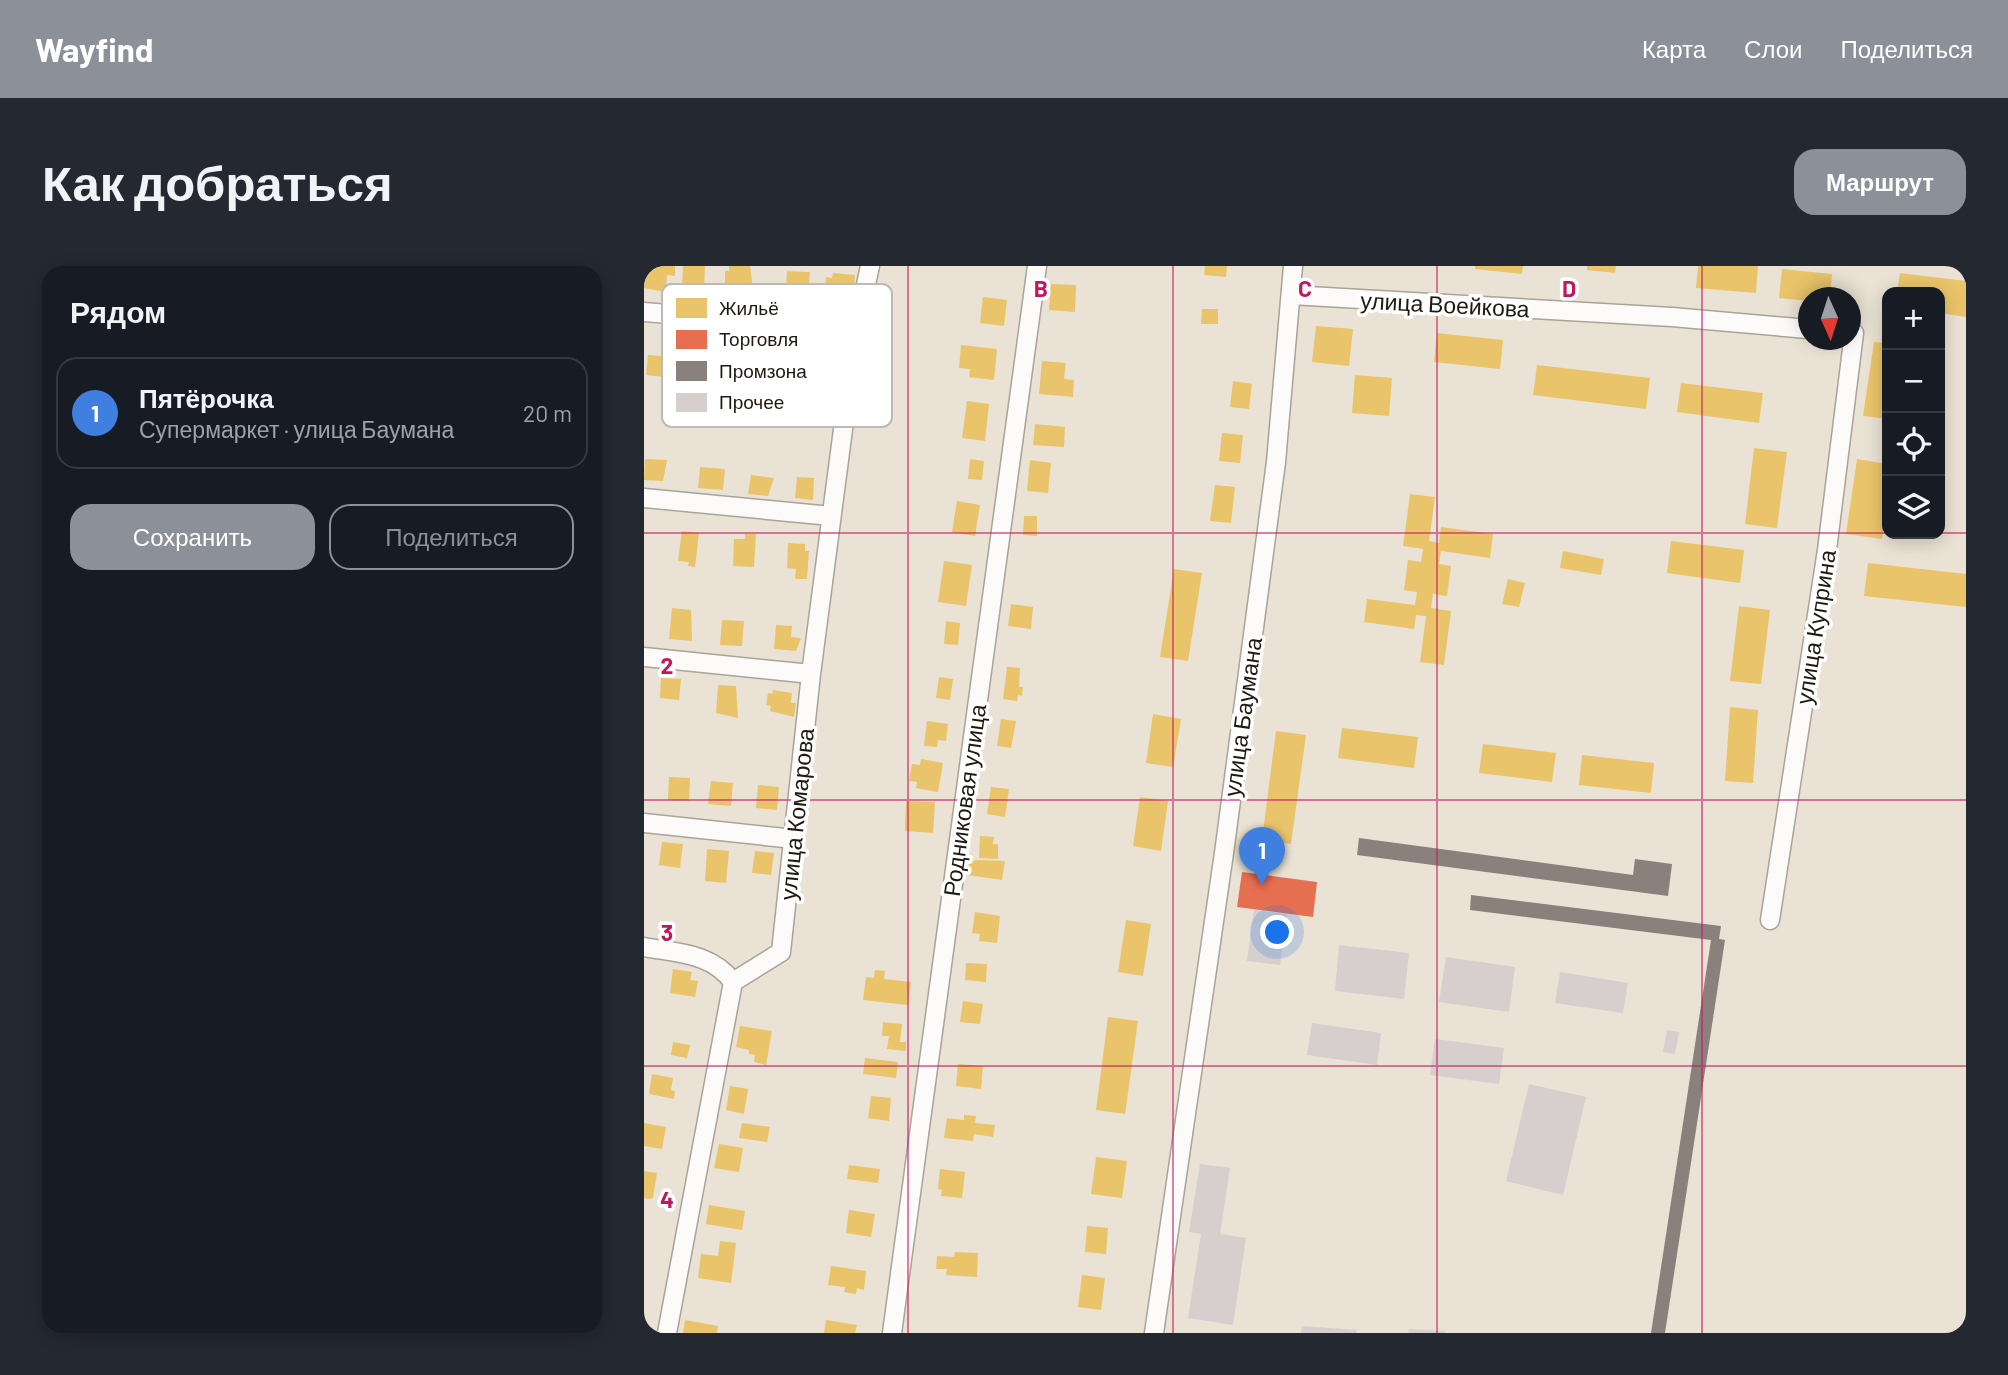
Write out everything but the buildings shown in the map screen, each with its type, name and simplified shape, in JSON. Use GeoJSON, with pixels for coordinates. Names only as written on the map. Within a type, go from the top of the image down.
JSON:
{"type":"FeatureCollection","features":[{"type":"Feature","properties":{"kind":"street","name":"улица Комарова"},"geometry":{"type":"LineString","coordinates":[[866,284],[870,266]]}},
{"type":"Feature","properties":{"kind":"street","name":"Родниковая улица"},"geometry":{"type":"LineString","coordinates":[[892,1333],[1037,266]]}},
{"type":"Feature","properties":{"kind":"street","name":"улица Баумана"},"geometry":{"type":"LineString","coordinates":[[1154,1333],[1226,839],[1275,476],[1293,266]]}},
{"type":"Feature","properties":{"kind":"street","name":"улица Воейкова"},"geometry":{"type":"LineString","coordinates":[[1292,295],[1619,314],[1798,329]]}},
{"type":"Feature","properties":{"kind":"street"},"geometry":{"type":"LineString","coordinates":[[644,312],[662,314]]}},
{"type":"Feature","properties":{"kind":"street","name":"улица Куприна"},"geometry":{"type":"LineString","coordinates":[[1770,920],[1827,550],[1850,350]]}},
{"type":"Feature","properties":{"kind":"street","name":"улица Комарова"},"geometry":{"type":"LineString","coordinates":[[733,982],[781,952],[811,674],[843,427]]}},
{"type":"Feature","properties":{"kind":"street"},"geometry":{"type":"LineString","coordinates":[[644,498],[831,516]]}},
{"type":"Feature","properties":{"kind":"street"},"geometry":{"type":"LineString","coordinates":[[644,657],[811,674]]}},
{"type":"Feature","properties":{"kind":"street"},"geometry":{"type":"LineString","coordinates":[[644,823],[794,839]]}},
{"type":"Feature","properties":{"kind":"street"},"geometry":{"type":"LineString","coordinates":[[644,947],[707,959],[723,968],[733,982],[667,1333]]}},
{"type":"Feature","properties":{"kind":"place","name":"Пятёрочка"},"geometry":{"type":"Point","coordinates":[1262,885]}}]}
